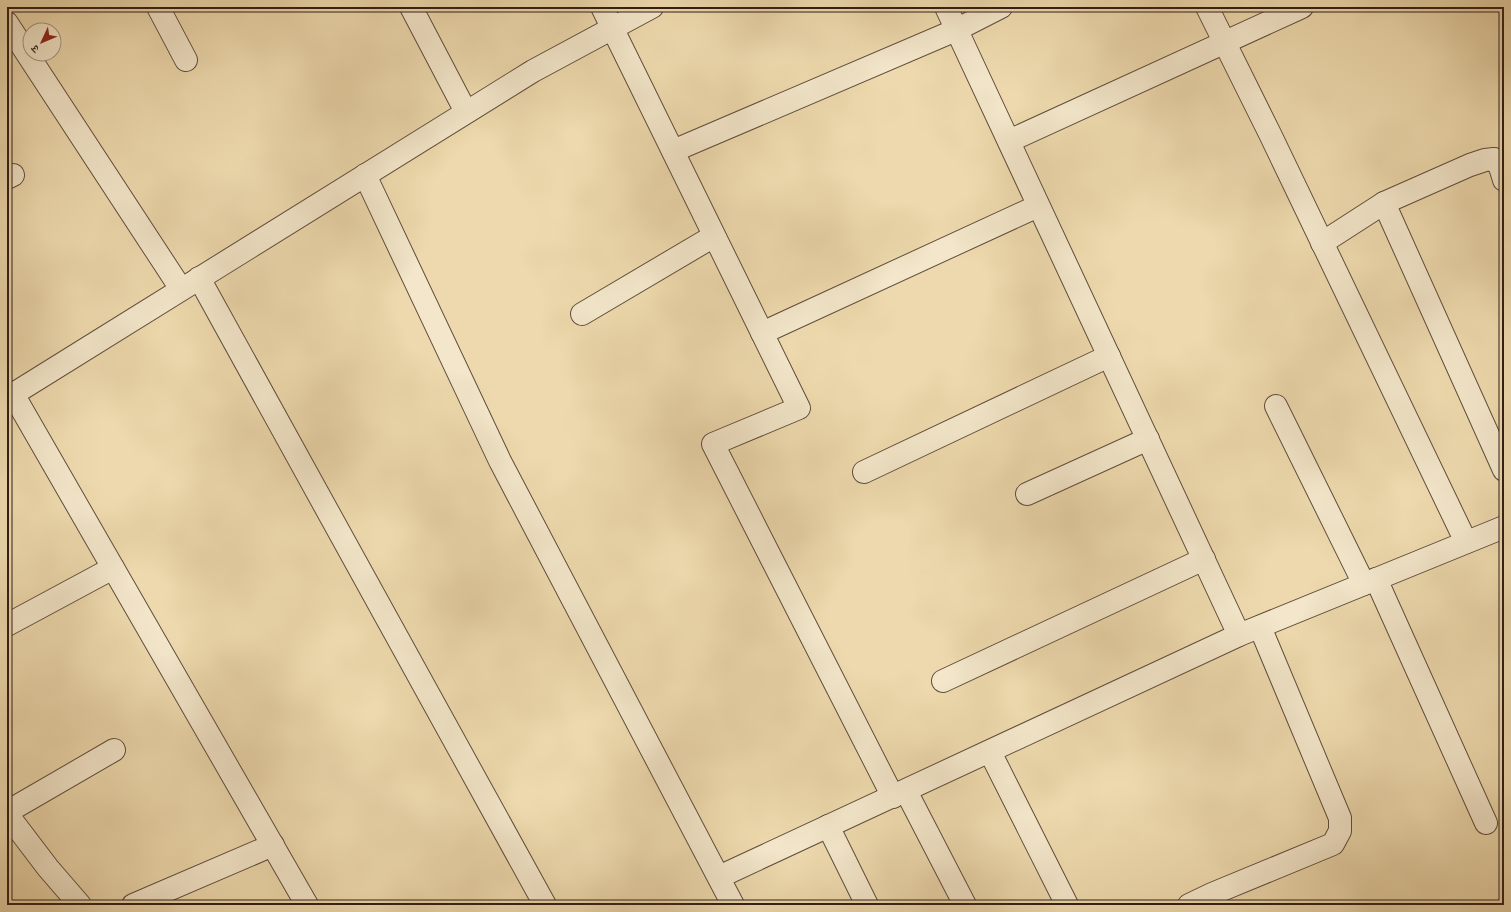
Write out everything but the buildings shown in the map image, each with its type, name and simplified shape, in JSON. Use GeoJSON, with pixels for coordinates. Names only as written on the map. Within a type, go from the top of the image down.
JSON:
{"type":"FeatureCollection","features":[{"type":"Feature","properties":{"kind":"street"},"geometry":{"type":"LineString","coordinates":[[158,7],[186,60]]}},
{"type":"Feature","properties":{"kind":"street"},"geometry":{"type":"LineString","coordinates":[[412,7],[466,112]]}},
{"type":"Feature","properties":{"kind":"street"},"geometry":{"type":"LineString","coordinates":[[602,7],[799,408],[714,444],[900,794],[965,905]]}},
{"type":"Feature","properties":{"kind":"street"},"geometry":{"type":"LineString","coordinates":[[307,905],[113,568],[10,396],[533,71],[652,7]]}},
{"type":"Feature","properties":{"kind":"street"},"geometry":{"type":"LineString","coordinates":[[946,7],[1239,635]]}},
{"type":"Feature","properties":{"kind":"street"},"geometry":{"type":"LineString","coordinates":[[673,151],[956,30],[1001,7]]}},
{"type":"Feature","properties":{"kind":"street"},"geometry":{"type":"LineString","coordinates":[[1207,7],[1466,542]]}},
{"type":"Feature","properties":{"kind":"street"},"geometry":{"type":"LineString","coordinates":[[1008,141],[1302,7]]}},
{"type":"Feature","properties":{"kind":"street"},"geometry":{"type":"LineString","coordinates":[[7,23],[190,284],[545,905]]}},
{"type":"Feature","properties":{"kind":"street"},"geometry":{"type":"LineString","coordinates":[[1322,243],[1384,203],[1470,165],[1485,160],[1494,159],[1500,167],[1504,180]]}},
{"type":"Feature","properties":{"kind":"street"},"geometry":{"type":"LineString","coordinates":[[365,175],[500,461],[733,905]]}},
{"type":"Feature","properties":{"kind":"street"},"geometry":{"type":"LineString","coordinates":[[1384,203],[1504,470]]}},
{"type":"Feature","properties":{"kind":"street"},"geometry":{"type":"LineString","coordinates":[[762,333],[1038,206]]}},
{"type":"Feature","properties":{"kind":"street"},"geometry":{"type":"LineString","coordinates":[[582,314],[714,236]]}},
{"type":"Feature","properties":{"kind":"street"},"geometry":{"type":"LineString","coordinates":[[864,472],[1109,356]]}},
{"type":"Feature","properties":{"kind":"street"},"geometry":{"type":"LineString","coordinates":[[1276,406],[1370,582],[1486,823]]}},
{"type":"Feature","properties":{"kind":"street"},"geometry":{"type":"LineString","coordinates":[[1026,494],[1148,439]]}},
{"type":"Feature","properties":{"kind":"street"},"geometry":{"type":"LineString","coordinates":[[718,877],[900,794],[1239,635],[1504,527]]}},
{"type":"Feature","properties":{"kind":"street"},"geometry":{"type":"LineString","coordinates":[[943,681],[1204,559]]}},
{"type":"Feature","properties":{"kind":"street"},"geometry":{"type":"LineString","coordinates":[[7,625],[113,568]]}},
{"type":"Feature","properties":{"kind":"street"},"geometry":{"type":"LineString","coordinates":[[1189,905],[1332,844],[1340,831],[1340,818],[1260,627]]}},
{"type":"Feature","properties":{"kind":"street"},"geometry":{"type":"LineString","coordinates":[[80,905],[48,868],[7,813],[114,750]]}},
{"type":"Feature","properties":{"kind":"street"},"geometry":{"type":"LineString","coordinates":[[990,752],[1067,905]]}},
{"type":"Feature","properties":{"kind":"street"},"geometry":{"type":"LineString","coordinates":[[828,826],[867,905]]}},
{"type":"Feature","properties":{"kind":"street"},"geometry":{"type":"LineString","coordinates":[[133,905],[273,845]]}}]}
